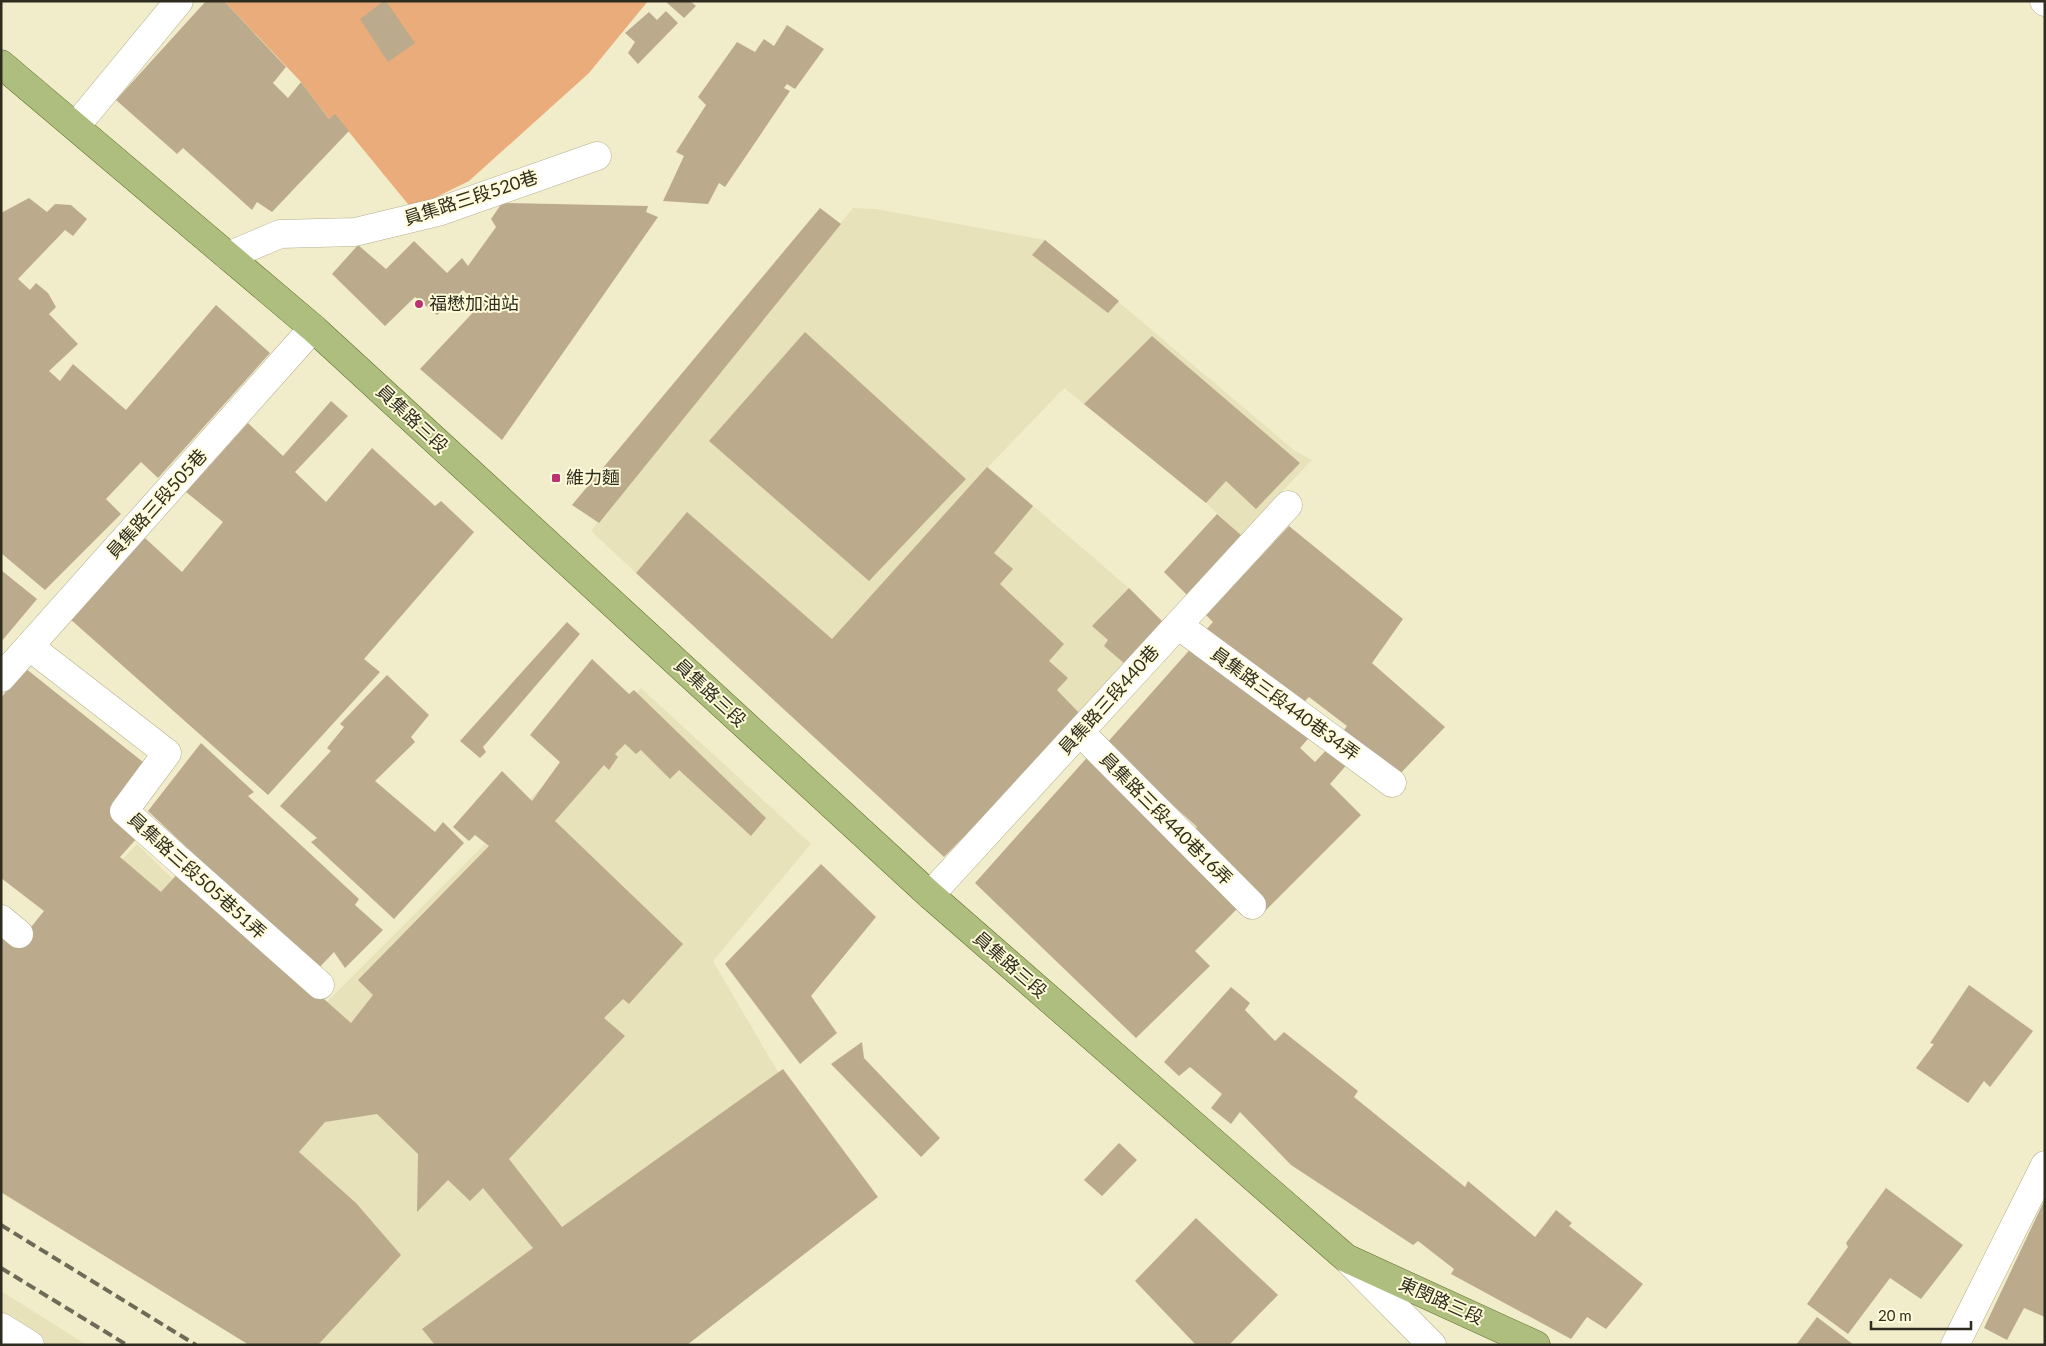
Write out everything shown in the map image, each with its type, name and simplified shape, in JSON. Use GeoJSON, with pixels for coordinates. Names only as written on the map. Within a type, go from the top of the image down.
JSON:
{"type":"FeatureCollection","features":[{"type":"Feature","properties":{"kind":"main road","name":"員集路三段"},"geometry":{"type":"LineString","coordinates":[[1,64],[313,328],[930,895],[1346,1258]]}},
{"type":"Feature","properties":{"kind":"main road","name":"東閔路三段"},"geometry":{"type":"LineString","coordinates":[[1346,1258],[1536,1345]]}},
{"type":"Feature","properties":{"kind":"street"},"geometry":{"type":"LineString","coordinates":[[76,126],[179,1]]}},
{"type":"Feature","properties":{"kind":"street","name":"員集路三段520巷"},"geometry":{"type":"LineString","coordinates":[[228,256],[280,234],[355,232],[438,212],[597,156]]}},
{"type":"Feature","properties":{"kind":"street","name":"員集路三段505巷"},"geometry":{"type":"LineString","coordinates":[[1,678],[313,328]]}},
{"type":"Feature","properties":{"kind":"street","name":"員集路三段440巷"},"geometry":{"type":"LineString","coordinates":[[930,895],[1288,505]]}},
{"type":"Feature","properties":{"kind":"street","name":"員集路三段440巷34弄"},"geometry":{"type":"LineString","coordinates":[[1178,625],[1392,783]]}},
{"type":"Feature","properties":{"kind":"street","name":"員集路三段505巷51弄"},"geometry":{"type":"LineString","coordinates":[[30,647],[167,753],[124,811],[320,985]]}},
{"type":"Feature","properties":{"kind":"street","name":"員集路三段440巷16弄"},"geometry":{"type":"LineString","coordinates":[[1080,732],[1252,905]]}},
{"type":"Feature","properties":{"kind":"street"},"geometry":{"type":"LineString","coordinates":[[1955,1345],[2045,1165]]}},
{"type":"Feature","properties":{"kind":"street"},"geometry":{"type":"LineString","coordinates":[[1346,1258],[1432,1345]]}},
{"type":"Feature","properties":{"kind":"street"},"geometry":{"type":"LineString","coordinates":[[1,1327],[30,1345]]}},
{"type":"Feature","properties":{"kind":"shaded area"},"geometry":{"type":"Polygon","coordinates":[[[224,1],[648,1],[589,73],[469,181],[412,209],[335,115],[329,119],[301,82],[224,1]]]}},
{"type":"Feature","properties":{"kind":"shaded area"},"geometry":{"type":"Polygon","coordinates":[[[853,208],[876,209],[1045,240],[1295,451],[1312,460],[1241,535],[1206,503],[1064,388],[988,467],[1129,588],[1163,622],[1006,794],[687,513],[636,573],[591,531],[853,208]]]}},
{"type":"Feature","properties":{"kind":"shaded area"},"geometry":{"type":"Polygon","coordinates":[[[641,688],[811,844],[713,961],[785,1084],[431,1345],[255,1345],[1,1193],[1,985],[137,844],[313,1016],[641,688]]]}},
{"type":"Feature","properties":{"kind":"shaded area"},"geometry":{"type":"Polygon","coordinates":[[[1,1291],[87,1345],[1,1345],[1,1291]]]}},
{"type":"Feature","properties":{"kind":"building"},"geometry":{"type":"Polygon","coordinates":[[[206,1],[224,1],[286,67],[273,83],[288,98],[301,82],[329,119],[335,114],[349,131],[272,212],[257,202],[252,210],[183,148],[177,154],[116,100],[206,1]]]}},
{"type":"Feature","properties":{"kind":"building"},"geometry":{"type":"Polygon","coordinates":[[[386,1],[415,43],[388,62],[360,19],[386,1]]]}},
{"type":"Feature","properties":{"kind":"building"},"geometry":{"type":"Polygon","coordinates":[[[665,1],[690,1],[696,6],[684,18],[665,1]]]}},
{"type":"Feature","properties":{"kind":"building"},"geometry":{"type":"Polygon","coordinates":[[[666,11],[678,23],[638,64],[628,53],[635,42],[625,33],[649,12],[657,20],[666,11]]]}},
{"type":"Feature","properties":{"kind":"building"},"geometry":{"type":"Polygon","coordinates":[[[787,25],[824,49],[795,89],[787,84],[784,88],[790,91],[725,187],[719,183],[708,204],[663,201],[684,156],[676,152],[706,105],[698,97],[737,42],[755,52],[764,39],[774,46],[787,25]]]}},
{"type":"Feature","properties":{"kind":"building"},"geometry":{"type":"Polygon","coordinates":[[[29,198],[47,212],[55,204],[71,205],[87,219],[73,236],[65,230],[18,279],[30,290],[36,283],[48,293],[56,307],[49,314],[78,344],[49,371],[60,381],[73,364],[126,410],[216,305],[270,353],[158,478],[141,462],[106,499],[121,514],[45,590],[1,553],[1,213],[29,198]]]}},
{"type":"Feature","properties":{"kind":"building"},"geometry":{"type":"Polygon","coordinates":[[[502,203],[648,206],[646,212],[658,217],[502,440],[420,369],[479,306],[463,290],[437,315],[415,297],[385,326],[332,274],[358,245],[386,269],[414,241],[447,273],[462,258],[468,266],[496,227],[491,219],[502,203]]]}},
{"type":"Feature","properties":{"kind":"building"},"geometry":{"type":"Polygon","coordinates":[[[820,208],[841,224],[599,523],[572,505],[820,208]]]}},
{"type":"Feature","properties":{"kind":"building"},"geometry":{"type":"Polygon","coordinates":[[[1045,240],[1119,301],[1108,313],[1032,255],[1045,240]]]}},
{"type":"Feature","properties":{"kind":"building"},"geometry":{"type":"Polygon","coordinates":[[[805,332],[966,479],[869,581],[709,441],[805,332]]]}},
{"type":"Feature","properties":{"kind":"building"},"geometry":{"type":"Polygon","coordinates":[[[1152,336],[1300,463],[1256,509],[1226,481],[1206,503],[1084,404],[1152,336]]]}},
{"type":"Feature","properties":{"kind":"building"},"geometry":{"type":"Polygon","coordinates":[[[331,401],[348,416],[295,472],[326,502],[372,448],[435,506],[441,501],[474,532],[364,659],[380,672],[268,795],[69,618],[145,538],[182,572],[223,522],[186,492],[248,423],[283,456],[331,401]]]}},
{"type":"Feature","properties":{"kind":"building"},"geometry":{"type":"Polygon","coordinates":[[[987,467],[1033,506],[994,553],[1013,569],[1000,584],[1064,644],[1049,661],[1068,678],[1057,690],[1082,716],[944,857],[636,573],[687,512],[832,639],[987,467]]]}},
{"type":"Feature","properties":{"kind":"building"},"geometry":{"type":"Polygon","coordinates":[[[1217,514],[1241,535],[1187,595],[1164,572],[1217,514]]]}},
{"type":"Feature","properties":{"kind":"building"},"geometry":{"type":"Polygon","coordinates":[[[1289,526],[1403,619],[1372,663],[1445,727],[1396,778],[1341,734],[1347,726],[1309,697],[1303,703],[1204,632],[1213,622],[1206,615],[1289,526]]]}},
{"type":"Feature","properties":{"kind":"building"},"geometry":{"type":"Polygon","coordinates":[[[1,570],[37,599],[1,642],[1,570]]]}},
{"type":"Feature","properties":{"kind":"building"},"geometry":{"type":"Polygon","coordinates":[[[1129,588],[1163,622],[1125,664],[1104,646],[1108,640],[1092,626],[1129,588]]]}},
{"type":"Feature","properties":{"kind":"building"},"geometry":{"type":"Polygon","coordinates":[[[567,622],[580,634],[483,747],[486,752],[480,758],[460,741],[567,622]]]}},
{"type":"Feature","properties":{"kind":"building"},"geometry":{"type":"Polygon","coordinates":[[[1194,645],[1314,732],[1300,748],[1315,762],[1331,745],[1350,761],[1330,784],[1361,815],[1265,911],[1190,835],[1197,827],[1106,744],[1194,645]]]}},
{"type":"Feature","properties":{"kind":"building"},"geometry":{"type":"Polygon","coordinates":[[[592,659],[629,694],[634,690],[766,818],[751,836],[679,770],[670,779],[641,750],[636,754],[625,744],[615,754],[618,757],[609,770],[604,765],[555,821],[683,944],[629,1004],[623,999],[604,1018],[625,1036],[509,1159],[562,1227],[783,1069],[878,1197],[687,1345],[435,1345],[422,1329],[533,1248],[483,1188],[470,1201],[448,1180],[417,1212],[418,1154],[377,1114],[325,1122],[299,1152],[356,1203],[401,1255],[318,1345],[249,1345],[1,1192],[1,928],[19,942],[44,911],[1,878],[1,698],[25,668],[148,766],[139,836],[120,857],[161,892],[180,871],[351,1023],[373,995],[358,980],[489,846],[475,835],[469,841],[453,827],[502,771],[532,801],[560,762],[530,735],[592,659]]]}},
{"type":"Feature","properties":{"kind":"building"},"geometry":{"type":"Polygon","coordinates":[[[387,675],[429,715],[411,737],[415,742],[375,781],[435,832],[443,822],[464,843],[394,919],[311,842],[317,838],[280,806],[331,751],[327,748],[344,727],[340,724],[387,675]]]}},
{"type":"Feature","properties":{"kind":"building"},"geometry":{"type":"Polygon","coordinates":[[[201,743],[254,792],[248,796],[359,899],[355,905],[383,930],[345,968],[334,952],[317,970],[148,811],[201,743]]]}},
{"type":"Feature","properties":{"kind":"building"},"geometry":{"type":"Polygon","coordinates":[[[1092,752],[1241,905],[1195,951],[1210,966],[1136,1038],[975,883],[1092,752]]]}},
{"type":"Feature","properties":{"kind":"building"},"geometry":{"type":"Polygon","coordinates":[[[821,864],[876,917],[811,996],[837,1033],[800,1064],[725,964],[821,864]]]}},
{"type":"Feature","properties":{"kind":"building"},"geometry":{"type":"Polygon","coordinates":[[[1969,985],[2033,1031],[1990,1087],[1984,1081],[1968,1103],[1916,1068],[1934,1044],[1930,1043],[1969,985]]]}},
{"type":"Feature","properties":{"kind":"building"},"geometry":{"type":"Polygon","coordinates":[[[1231,987],[1250,1003],[1245,1010],[1275,1041],[1284,1032],[1358,1091],[1354,1097],[1465,1187],[1468,1181],[1535,1237],[1556,1210],[1572,1223],[1569,1226],[1643,1284],[1606,1329],[1587,1317],[1571,1339],[1451,1274],[1454,1269],[1418,1241],[1413,1245],[1291,1165],[1240,1112],[1231,1124],[1211,1108],[1222,1094],[1190,1067],[1179,1076],[1164,1062],[1231,987]]]}},
{"type":"Feature","properties":{"kind":"building"},"geometry":{"type":"Polygon","coordinates":[[[862,1042],[864,1058],[940,1138],[921,1157],[831,1064],[862,1042]]]}},
{"type":"Feature","properties":{"kind":"building"},"geometry":{"type":"Polygon","coordinates":[[[1119,1143],[1137,1160],[1102,1196],[1084,1180],[1119,1143]]]}},
{"type":"Feature","properties":{"kind":"building"},"geometry":{"type":"Polygon","coordinates":[[[1886,1188],[1963,1245],[1921,1299],[1890,1278],[1848,1334],[1807,1304],[1848,1247],[1846,1243],[1886,1188]]]}},
{"type":"Feature","properties":{"kind":"building"},"geometry":{"type":"Polygon","coordinates":[[[2045,1199],[2045,1317],[2024,1308],[2007,1340],[1984,1328],[2045,1199]]]}},
{"type":"Feature","properties":{"kind":"building"},"geometry":{"type":"Polygon","coordinates":[[[1196,1218],[1278,1295],[1229,1345],[1196,1345],[1135,1281],[1196,1218]]]}},
{"type":"Feature","properties":{"kind":"building"},"geometry":{"type":"Polygon","coordinates":[[[1817,1317],[1854,1345],[1796,1345],[1817,1317]]]}},
{"type":"Feature","properties":{"kind":"railway"},"geometry":{"type":"LineString","coordinates":[[1,1225],[196,1345]]}},
{"type":"Feature","properties":{"kind":"railway"},"geometry":{"type":"LineString","coordinates":[[1,1268],[127,1345]]}},
{"type":"Feature","properties":{"kind":"place","name":"福懋加油站"},"geometry":{"type":"Point","coordinates":[419,304]}},
{"type":"Feature","properties":{"kind":"place","name":"維力麵"},"geometry":{"type":"Point","coordinates":[556,478]}}]}
